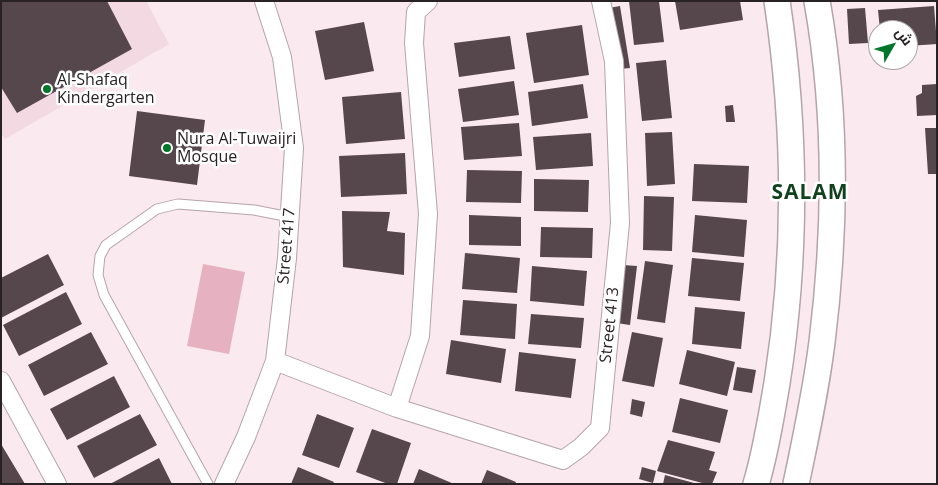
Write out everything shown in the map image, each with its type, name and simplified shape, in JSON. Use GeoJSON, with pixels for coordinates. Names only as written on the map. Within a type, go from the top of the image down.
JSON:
{"type":"FeatureCollection","features":[{"type":"Feature","properties":{"kind":"street","name":"Street 417"},"geometry":{"type":"LineString","coordinates":[[224,484],[246,437],[275,361],[290,217],[294,148],[282,56],[264,1]]}},
{"type":"Feature","properties":{"kind":"street"},"geometry":{"type":"LineString","coordinates":[[398,408],[420,336],[428,214],[414,43],[416,12],[428,1]]}},
{"type":"Feature","properties":{"kind":"street","name":"Street 413"},"geometry":{"type":"LineString","coordinates":[[275,361],[398,408],[563,460],[581,447],[600,428],[620,223],[614,61],[601,1]]}},
{"type":"Feature","properties":{"kind":"street"},"geometry":{"type":"LineString","coordinates":[[756,484],[772,416],[781,358],[791,242],[790,106],[777,1]]}},
{"type":"Feature","properties":{"kind":"street"},"geometry":{"type":"LineString","coordinates":[[796,484],[818,371],[831,250],[832,180],[830,116],[817,1]]}},
{"type":"Feature","properties":{"kind":"street"},"geometry":{"type":"LineString","coordinates":[[1,381],[57,484]]}},
{"type":"Feature","properties":{"kind":"lane"},"geometry":{"type":"LineString","coordinates":[[208,484],[104,296],[98,275],[100,256],[106,245],[157,209],[178,204],[254,210],[290,217]]}},
{"type":"Feature","properties":{"kind":"shaded area","name":"Al-Shafaq Kindergarten"},"geometry":{"type":"Polygon","coordinates":[[[1,1],[146,1],[169,44],[5,139],[1,133],[1,1]]]}},
{"type":"Feature","properties":{"kind":"shaded area"},"geometry":{"type":"Polygon","coordinates":[[[203,264],[245,272],[229,354],[187,346],[203,264]]]}},
{"type":"Feature","properties":{"kind":"building","name":"Al-Shafaq Kindergarten"},"geometry":{"type":"Polygon","coordinates":[[[1,1],[107,1],[132,49],[17,113],[1,87],[1,1]]]}},
{"type":"Feature","properties":{"kind":"building"},"geometry":{"type":"Polygon","coordinates":[[[629,1],[659,1],[664,42],[634,45],[629,1]]]}},
{"type":"Feature","properties":{"kind":"building"},"geometry":{"type":"Polygon","coordinates":[[[675,1],[740,1],[743,20],[680,30],[675,1]]]}},
{"type":"Feature","properties":{"kind":"building"},"geometry":{"type":"Polygon","coordinates":[[[620,6],[630,68],[620,69],[609,8],[620,6]]]}},
{"type":"Feature","properties":{"kind":"building"},"geometry":{"type":"Polygon","coordinates":[[[934,6],[937,44],[918,45],[918,20],[879,20],[878,10],[934,6]]]}},
{"type":"Feature","properties":{"kind":"building"},"geometry":{"type":"Polygon","coordinates":[[[865,8],[868,43],[849,44],[847,9],[865,8]]]}},
{"type":"Feature","properties":{"kind":"building"},"geometry":{"type":"Polygon","coordinates":[[[364,22],[374,71],[325,80],[315,31],[364,22]]]}},
{"type":"Feature","properties":{"kind":"building"},"geometry":{"type":"Polygon","coordinates":[[[582,25],[589,75],[534,83],[526,33],[582,25]]]}},
{"type":"Feature","properties":{"kind":"building"},"geometry":{"type":"Polygon","coordinates":[[[510,36],[515,69],[459,77],[454,43],[510,36]]]}},
{"type":"Feature","properties":{"kind":"building"},"geometry":{"type":"Polygon","coordinates":[[[666,60],[672,118],[642,121],[636,63],[666,60]]]}},
{"type":"Feature","properties":{"kind":"building"},"geometry":{"type":"Polygon","coordinates":[[[514,81],[519,115],[463,122],[458,89],[514,81]]]}},
{"type":"Feature","properties":{"kind":"building"},"geometry":{"type":"Polygon","coordinates":[[[583,84],[588,118],[532,126],[528,92],[583,84]]]}},
{"type":"Feature","properties":{"kind":"building"},"geometry":{"type":"Polygon","coordinates":[[[937,84],[937,115],[917,116],[916,96],[922,93],[922,85],[937,84]]]}},
{"type":"Feature","properties":{"kind":"building"},"geometry":{"type":"Polygon","coordinates":[[[401,92],[405,139],[346,144],[342,97],[401,92]]]}},
{"type":"Feature","properties":{"kind":"building"},"geometry":{"type":"Polygon","coordinates":[[[733,105],[735,122],[726,122],[725,106],[733,105]]]}},
{"type":"Feature","properties":{"kind":"building","name":"Nura Al-Tuwaijri Mosque"},"geometry":{"type":"Polygon","coordinates":[[[137,111],[205,120],[197,185],[129,176],[137,111]]]}},
{"type":"Feature","properties":{"kind":"building"},"geometry":{"type":"Polygon","coordinates":[[[519,123],[522,156],[464,160],[461,127],[519,123]]]}},
{"type":"Feature","properties":{"kind":"building"},"geometry":{"type":"Polygon","coordinates":[[[925,128],[937,128],[937,174],[928,174],[925,128]]]}},
{"type":"Feature","properties":{"kind":"building"},"geometry":{"type":"Polygon","coordinates":[[[672,132],[675,184],[647,186],[645,133],[672,132]]]}},
{"type":"Feature","properties":{"kind":"building"},"geometry":{"type":"Polygon","coordinates":[[[591,133],[593,166],[536,170],[533,137],[591,133]]]}},
{"type":"Feature","properties":{"kind":"building"},"geometry":{"type":"Polygon","coordinates":[[[405,153],[407,194],[341,197],[339,156],[405,153]]]}},
{"type":"Feature","properties":{"kind":"building"},"geometry":{"type":"Polygon","coordinates":[[[694,164],[749,166],[747,203],[692,201],[694,164]]]}},
{"type":"Feature","properties":{"kind":"building"},"geometry":{"type":"Polygon","coordinates":[[[467,170],[522,171],[521,203],[466,202],[467,170]]]}},
{"type":"Feature","properties":{"kind":"building"},"geometry":{"type":"Polygon","coordinates":[[[534,179],[589,180],[588,212],[534,211],[534,179]]]}},
{"type":"Feature","properties":{"kind":"building"},"geometry":{"type":"Polygon","coordinates":[[[644,196],[674,197],[672,251],[643,250],[644,196]]]}},
{"type":"Feature","properties":{"kind":"building"},"geometry":{"type":"Polygon","coordinates":[[[342,211],[390,212],[387,231],[405,233],[404,275],[343,267],[342,211]]]}},
{"type":"Feature","properties":{"kind":"building"},"geometry":{"type":"Polygon","coordinates":[[[469,215],[521,217],[521,246],[469,245],[469,215]]]}},
{"type":"Feature","properties":{"kind":"building"},"geometry":{"type":"Polygon","coordinates":[[[695,215],[747,220],[744,257],[692,252],[695,215]]]}},
{"type":"Feature","properties":{"kind":"building"},"geometry":{"type":"Polygon","coordinates":[[[541,227],[593,228],[592,258],[540,257],[541,227]]]}},
{"type":"Feature","properties":{"kind":"building"},"geometry":{"type":"Polygon","coordinates":[[[465,253],[520,258],[517,293],[462,289],[465,253]]]}},
{"type":"Feature","properties":{"kind":"building"},"geometry":{"type":"Polygon","coordinates":[[[48,254],[64,285],[1,318],[1,278],[48,254]]]}},
{"type":"Feature","properties":{"kind":"building"},"geometry":{"type":"Polygon","coordinates":[[[692,258],[744,263],[740,301],[688,296],[692,258]]]}},
{"type":"Feature","properties":{"kind":"building"},"geometry":{"type":"Polygon","coordinates":[[[645,261],[673,265],[665,323],[637,319],[645,261]]]}},
{"type":"Feature","properties":{"kind":"building"},"geometry":{"type":"Polygon","coordinates":[[[623,265],[637,266],[630,325],[616,323],[623,265]]]}},
{"type":"Feature","properties":{"kind":"building"},"geometry":{"type":"Polygon","coordinates":[[[532,266],[587,271],[584,306],[530,301],[532,266]]]}},
{"type":"Feature","properties":{"kind":"building"},"geometry":{"type":"Polygon","coordinates":[[[66,292],[82,324],[19,356],[3,325],[66,292]]]}},
{"type":"Feature","properties":{"kind":"building"},"geometry":{"type":"Polygon","coordinates":[[[463,300],[517,304],[515,339],[460,335],[463,300]]]}},
{"type":"Feature","properties":{"kind":"building"},"geometry":{"type":"Polygon","coordinates":[[[695,307],[745,312],[741,349],[692,344],[695,307]]]}},
{"type":"Feature","properties":{"kind":"building"},"geometry":{"type":"Polygon","coordinates":[[[531,314],[584,318],[581,348],[528,344],[531,314]]]}},
{"type":"Feature","properties":{"kind":"building"},"geometry":{"type":"Polygon","coordinates":[[[91,332],[108,364],[44,396],[28,365],[91,332]]]}},
{"type":"Feature","properties":{"kind":"building"},"geometry":{"type":"Polygon","coordinates":[[[632,332],[663,338],[654,387],[622,381],[632,332]]]}},
{"type":"Feature","properties":{"kind":"building"},"geometry":{"type":"Polygon","coordinates":[[[451,340],[506,349],[501,383],[446,374],[451,340]]]}},
{"type":"Feature","properties":{"kind":"building"},"geometry":{"type":"Polygon","coordinates":[[[687,350],[735,362],[727,396],[679,384],[687,350]]]}},
{"type":"Feature","properties":{"kind":"building"},"geometry":{"type":"Polygon","coordinates":[[[519,352],[576,359],[571,398],[515,391],[519,352]]]}},
{"type":"Feature","properties":{"kind":"building"},"geometry":{"type":"Polygon","coordinates":[[[737,367],[756,370],[752,393],[733,390],[737,367]]]}},
{"type":"Feature","properties":{"kind":"building"},"geometry":{"type":"Polygon","coordinates":[[[114,376],[130,407],[67,440],[50,409],[114,376]]]}},
{"type":"Feature","properties":{"kind":"building"},"geometry":{"type":"Polygon","coordinates":[[[680,398],[728,410],[720,443],[672,432],[680,398]]]}},
{"type":"Feature","properties":{"kind":"building"},"geometry":{"type":"Polygon","coordinates":[[[632,399],[645,402],[642,417],[630,414],[632,399]]]}},
{"type":"Feature","properties":{"kind":"building"},"geometry":{"type":"Polygon","coordinates":[[[140,414],[157,445],[94,478],[77,446],[140,414]]]}},
{"type":"Feature","properties":{"kind":"building"},"geometry":{"type":"Polygon","coordinates":[[[317,414],[354,428],[339,468],[302,455],[317,414]]]}},
{"type":"Feature","properties":{"kind":"building"},"geometry":{"type":"Polygon","coordinates":[[[372,429],[411,443],[397,484],[388,484],[356,472],[372,429]]]}},
{"type":"Feature","properties":{"kind":"building"},"geometry":{"type":"Polygon","coordinates":[[[668,440],[715,452],[709,470],[717,472],[712,484],[657,471],[668,440]]]}},
{"type":"Feature","properties":{"kind":"building"},"geometry":{"type":"Polygon","coordinates":[[[1,444],[25,484],[1,484],[1,444]]]}},
{"type":"Feature","properties":{"kind":"building"},"geometry":{"type":"Polygon","coordinates":[[[159,458],[172,484],[110,484],[159,458]]]}},
{"type":"Feature","properties":{"kind":"building"},"geometry":{"type":"Polygon","coordinates":[[[298,467],[334,482],[333,484],[291,484],[298,467]]]}},
{"type":"Feature","properties":{"kind":"building"},"geometry":{"type":"Polygon","coordinates":[[[642,467],[656,471],[653,483],[639,479],[642,467]]]}},
{"type":"Feature","properties":{"kind":"building"},"geometry":{"type":"Polygon","coordinates":[[[419,469],[454,484],[413,484],[419,469]]]}},
{"type":"Feature","properties":{"kind":"building"},"geometry":{"type":"Polygon","coordinates":[[[487,470],[516,482],[515,484],[481,484],[487,470]]]}},
{"type":"Feature","properties":{"kind":"building"},"geometry":{"type":"Polygon","coordinates":[[[665,475],[694,483],[694,484],[663,484],[665,475]]]}},
{"type":"Feature","properties":{"kind":"place","name":"Al-Shafaq Kindergarten"},"geometry":{"type":"Point","coordinates":[47,89]}},
{"type":"Feature","properties":{"kind":"place","name":"Nura Al-Tuwaijri Mosque"},"geometry":{"type":"Point","coordinates":[167,148]}},
{"type":"Feature","properties":{"kind":"district","name":"SALAM"},"geometry":{"type":"Point","coordinates":[810,193]}}]}
